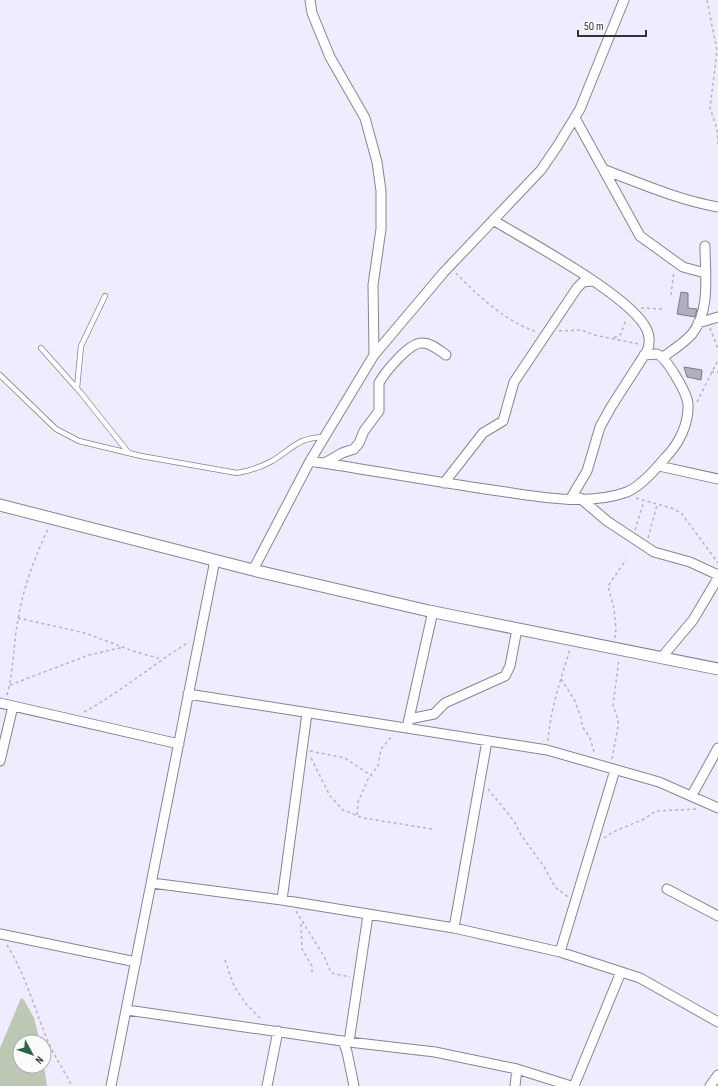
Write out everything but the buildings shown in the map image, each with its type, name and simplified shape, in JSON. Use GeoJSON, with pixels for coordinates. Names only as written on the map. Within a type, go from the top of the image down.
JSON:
{"type":"FeatureCollection","features":[{"type":"Feature","properties":{"kind":"street"},"geometry":{"type":"LineString","coordinates":[[310,0],[312,13],[330,57],[365,118],[377,162],[381,191],[381,229],[373,285],[374,355]]}},
{"type":"Feature","properties":{"kind":"street"},"geometry":{"type":"LineString","coordinates":[[253,570],[324,436],[374,355],[450,266],[541,170],[575,118],[620,2]]}},
{"type":"Feature","properties":{"kind":"street"},"geometry":{"type":"LineString","coordinates":[[575,118],[640,236],[688,269],[705,273]]}},
{"type":"Feature","properties":{"kind":"street"},"geometry":{"type":"LineString","coordinates":[[605,170],[662,191],[702,204],[718,207]]}},
{"type":"Feature","properties":{"kind":"street"},"geometry":{"type":"LineString","coordinates":[[493,220],[592,281],[623,303],[647,329],[650,343],[646,353],[600,427],[587,471],[575,498]]}},
{"type":"Feature","properties":{"kind":"street"},"geometry":{"type":"LineString","coordinates":[[702,322],[705,246]]}},
{"type":"Feature","properties":{"kind":"street"},"geometry":{"type":"LineString","coordinates":[[444,483],[482,433],[503,421],[514,382],[577,288],[584,282],[592,281]]}},
{"type":"Feature","properties":{"kind":"street"},"geometry":{"type":"LineString","coordinates":[[663,358],[692,334],[702,322],[718,317]]}},
{"type":"Feature","properties":{"kind":"street"},"geometry":{"type":"LineString","coordinates":[[325,463],[342,453],[354,449],[359,443],[364,431],[379,411],[378,385],[380,380],[406,350],[416,344],[426,343],[446,355]]}},
{"type":"Feature","properties":{"kind":"street"},"geometry":{"type":"LineString","coordinates":[[310,461],[532,496],[602,498],[623,493],[629,491],[646,478],[673,451],[680,439],[687,419],[688,407],[686,398],[663,358],[652,353],[646,353]]}},
{"type":"Feature","properties":{"kind":"street"},"geometry":{"type":"LineString","coordinates":[[659,466],[718,479]]}},
{"type":"Feature","properties":{"kind":"street"},"geometry":{"type":"LineString","coordinates":[[575,498],[654,552],[690,562],[718,575]]}},
{"type":"Feature","properties":{"kind":"street"},"geometry":{"type":"LineString","coordinates":[[0,505],[253,570],[517,629],[718,669]]}},
{"type":"Feature","properties":{"kind":"street"},"geometry":{"type":"LineString","coordinates":[[111,1086],[215,560]]}},
{"type":"Feature","properties":{"kind":"street"},"geometry":{"type":"LineString","coordinates":[[662,657],[693,620],[718,578]]}},
{"type":"Feature","properties":{"kind":"street"},"geometry":{"type":"LineString","coordinates":[[403,729],[408,719],[433,611]]}},
{"type":"Feature","properties":{"kind":"street"},"geometry":{"type":"LineString","coordinates":[[408,719],[434,714],[445,703],[505,676],[510,666],[517,629]]}},
{"type":"Feature","properties":{"kind":"street"},"geometry":{"type":"LineString","coordinates":[[188,694],[403,729],[548,750],[659,782],[692,795],[718,808]]}},
{"type":"Feature","properties":{"kind":"street"},"geometry":{"type":"LineString","coordinates":[[0,761],[6,704],[179,744]]}},
{"type":"Feature","properties":{"kind":"street"},"geometry":{"type":"LineString","coordinates":[[282,900],[308,713]]}},
{"type":"Feature","properties":{"kind":"street"},"geometry":{"type":"LineString","coordinates":[[454,928],[487,741]]}},
{"type":"Feature","properties":{"kind":"street"},"geometry":{"type":"LineString","coordinates":[[692,795],[718,748]]}},
{"type":"Feature","properties":{"kind":"street"},"geometry":{"type":"LineString","coordinates":[[560,952],[591,850],[608,768]]}},
{"type":"Feature","properties":{"kind":"street"},"geometry":{"type":"LineString","coordinates":[[152,883],[282,900],[454,928],[560,952],[644,980],[718,1022]]}},
{"type":"Feature","properties":{"kind":"street"},"geometry":{"type":"LineString","coordinates":[[667,888],[718,916]]}},
{"type":"Feature","properties":{"kind":"street"},"geometry":{"type":"LineString","coordinates":[[354,1086],[346,1042],[368,915]]}},
{"type":"Feature","properties":{"kind":"street"},"geometry":{"type":"LineString","coordinates":[[0,935],[136,962]]}},
{"type":"Feature","properties":{"kind":"street"},"geometry":{"type":"LineString","coordinates":[[574,1086],[621,972]]}},
{"type":"Feature","properties":{"kind":"street"},"geometry":{"type":"LineString","coordinates":[[127,1010],[346,1042],[434,1052],[517,1069],[570,1086]]}},
{"type":"Feature","properties":{"kind":"street"},"geometry":{"type":"LineString","coordinates":[[267,1086],[278,1031]]}},
{"type":"Feature","properties":{"kind":"street"},"geometry":{"type":"LineString","coordinates":[[515,1086],[517,1069]]}},
{"type":"Feature","properties":{"kind":"street"},"geometry":{"type":"LineString","coordinates":[[710,1086],[718,1075]]}},
{"type":"Feature","properties":{"kind":"lane"},"geometry":{"type":"LineString","coordinates":[[77,388],[81,346],[105,296]]}},
{"type":"Feature","properties":{"kind":"lane"},"geometry":{"type":"LineString","coordinates":[[41,348],[77,388],[128,452]]}},
{"type":"Feature","properties":{"kind":"lane"},"geometry":{"type":"LineString","coordinates":[[0,375],[65,434],[79,441],[237,473],[253,470],[266,464],[300,441],[311,437],[324,436]]}},
{"type":"Feature","properties":{"kind":"path"},"geometry":{"type":"LineString","coordinates":[[707,0],[717,51],[710,108],[717,129],[718,145]]}},
{"type":"Feature","properties":{"kind":"path"},"geometry":{"type":"LineString","coordinates":[[671,295],[676,261]]}},
{"type":"Feature","properties":{"kind":"path"},"geometry":{"type":"LineString","coordinates":[[450,266],[476,294],[500,313],[528,329],[547,334],[563,330],[582,330],[594,335],[636,343],[646,353]]}},
{"type":"Feature","properties":{"kind":"path"},"geometry":{"type":"LineString","coordinates":[[613,339],[621,334],[626,318],[632,312],[641,308],[663,309]]}},
{"type":"Feature","properties":{"kind":"path"},"geometry":{"type":"LineString","coordinates":[[702,322],[718,349]]}},
{"type":"Feature","properties":{"kind":"path"},"geometry":{"type":"LineString","coordinates":[[695,405],[718,360]]}},
{"type":"Feature","properties":{"kind":"path"},"geometry":{"type":"LineString","coordinates":[[711,372],[718,372]]}},
{"type":"Feature","properties":{"kind":"path"},"geometry":{"type":"LineString","coordinates":[[623,493],[644,501],[674,509],[682,514],[718,563]]}},
{"type":"Feature","properties":{"kind":"path"},"geometry":{"type":"LineString","coordinates":[[632,538],[644,501]]}},
{"type":"Feature","properties":{"kind":"path"},"geometry":{"type":"LineString","coordinates":[[644,546],[650,533],[657,505]]}},
{"type":"Feature","properties":{"kind":"path"},"geometry":{"type":"LineString","coordinates":[[6,704],[10,686],[18,618],[31,569],[54,519]]}},
{"type":"Feature","properties":{"kind":"path"},"geometry":{"type":"LineString","coordinates":[[560,678],[574,699],[581,716],[582,726],[590,738],[593,752],[608,768],[615,752],[618,727],[613,705],[618,648],[614,609],[608,586],[617,576],[626,560]]}},
{"type":"Feature","properties":{"kind":"path"},"geometry":{"type":"LineString","coordinates":[[18,618],[85,633],[162,659]]}},
{"type":"Feature","properties":{"kind":"path"},"geometry":{"type":"LineString","coordinates":[[72,719],[112,696],[162,659],[201,635]]}},
{"type":"Feature","properties":{"kind":"path"},"geometry":{"type":"LineString","coordinates":[[548,750],[549,728],[560,678],[573,640]]}},
{"type":"Feature","properties":{"kind":"path"},"geometry":{"type":"LineString","coordinates":[[10,686],[89,654],[124,647]]}},
{"type":"Feature","properties":{"kind":"path"},"geometry":{"type":"LineString","coordinates":[[357,815],[358,802],[371,775],[378,766],[382,747],[403,729]]}},
{"type":"Feature","properties":{"kind":"path"},"geometry":{"type":"LineString","coordinates":[[371,775],[345,758],[308,750],[330,796],[341,808],[357,815],[432,829]]}},
{"type":"Feature","properties":{"kind":"path"},"geometry":{"type":"LineString","coordinates":[[480,780],[514,821],[521,835],[543,865],[555,887],[565,896],[575,900]]}},
{"type":"Feature","properties":{"kind":"path"},"geometry":{"type":"LineString","coordinates":[[591,850],[607,835],[644,820],[656,811],[703,810]]}},
{"type":"Feature","properties":{"kind":"path"},"geometry":{"type":"LineString","coordinates":[[293,902],[301,922],[316,943],[331,973],[358,978]]}},
{"type":"Feature","properties":{"kind":"path"},"geometry":{"type":"LineString","coordinates":[[301,922],[302,949],[312,966],[312,973]]}},
{"type":"Feature","properties":{"kind":"path"},"geometry":{"type":"LineString","coordinates":[[0,935],[25,979],[29,995],[48,1040],[72,1086]]}},
{"type":"Feature","properties":{"kind":"path"},"geometry":{"type":"LineString","coordinates":[[225,960],[234,986],[246,1004],[262,1020],[266,1030]]}},
{"type":"Feature","properties":{"kind":"green space"},"geometry":{"type":"Polygon","coordinates":[[[21,998],[24,1000],[34,1018],[38,1034],[12,1034],[12,1074],[45,1074],[47,1086],[0,1086],[0,1048],[21,998]]]}}]}
